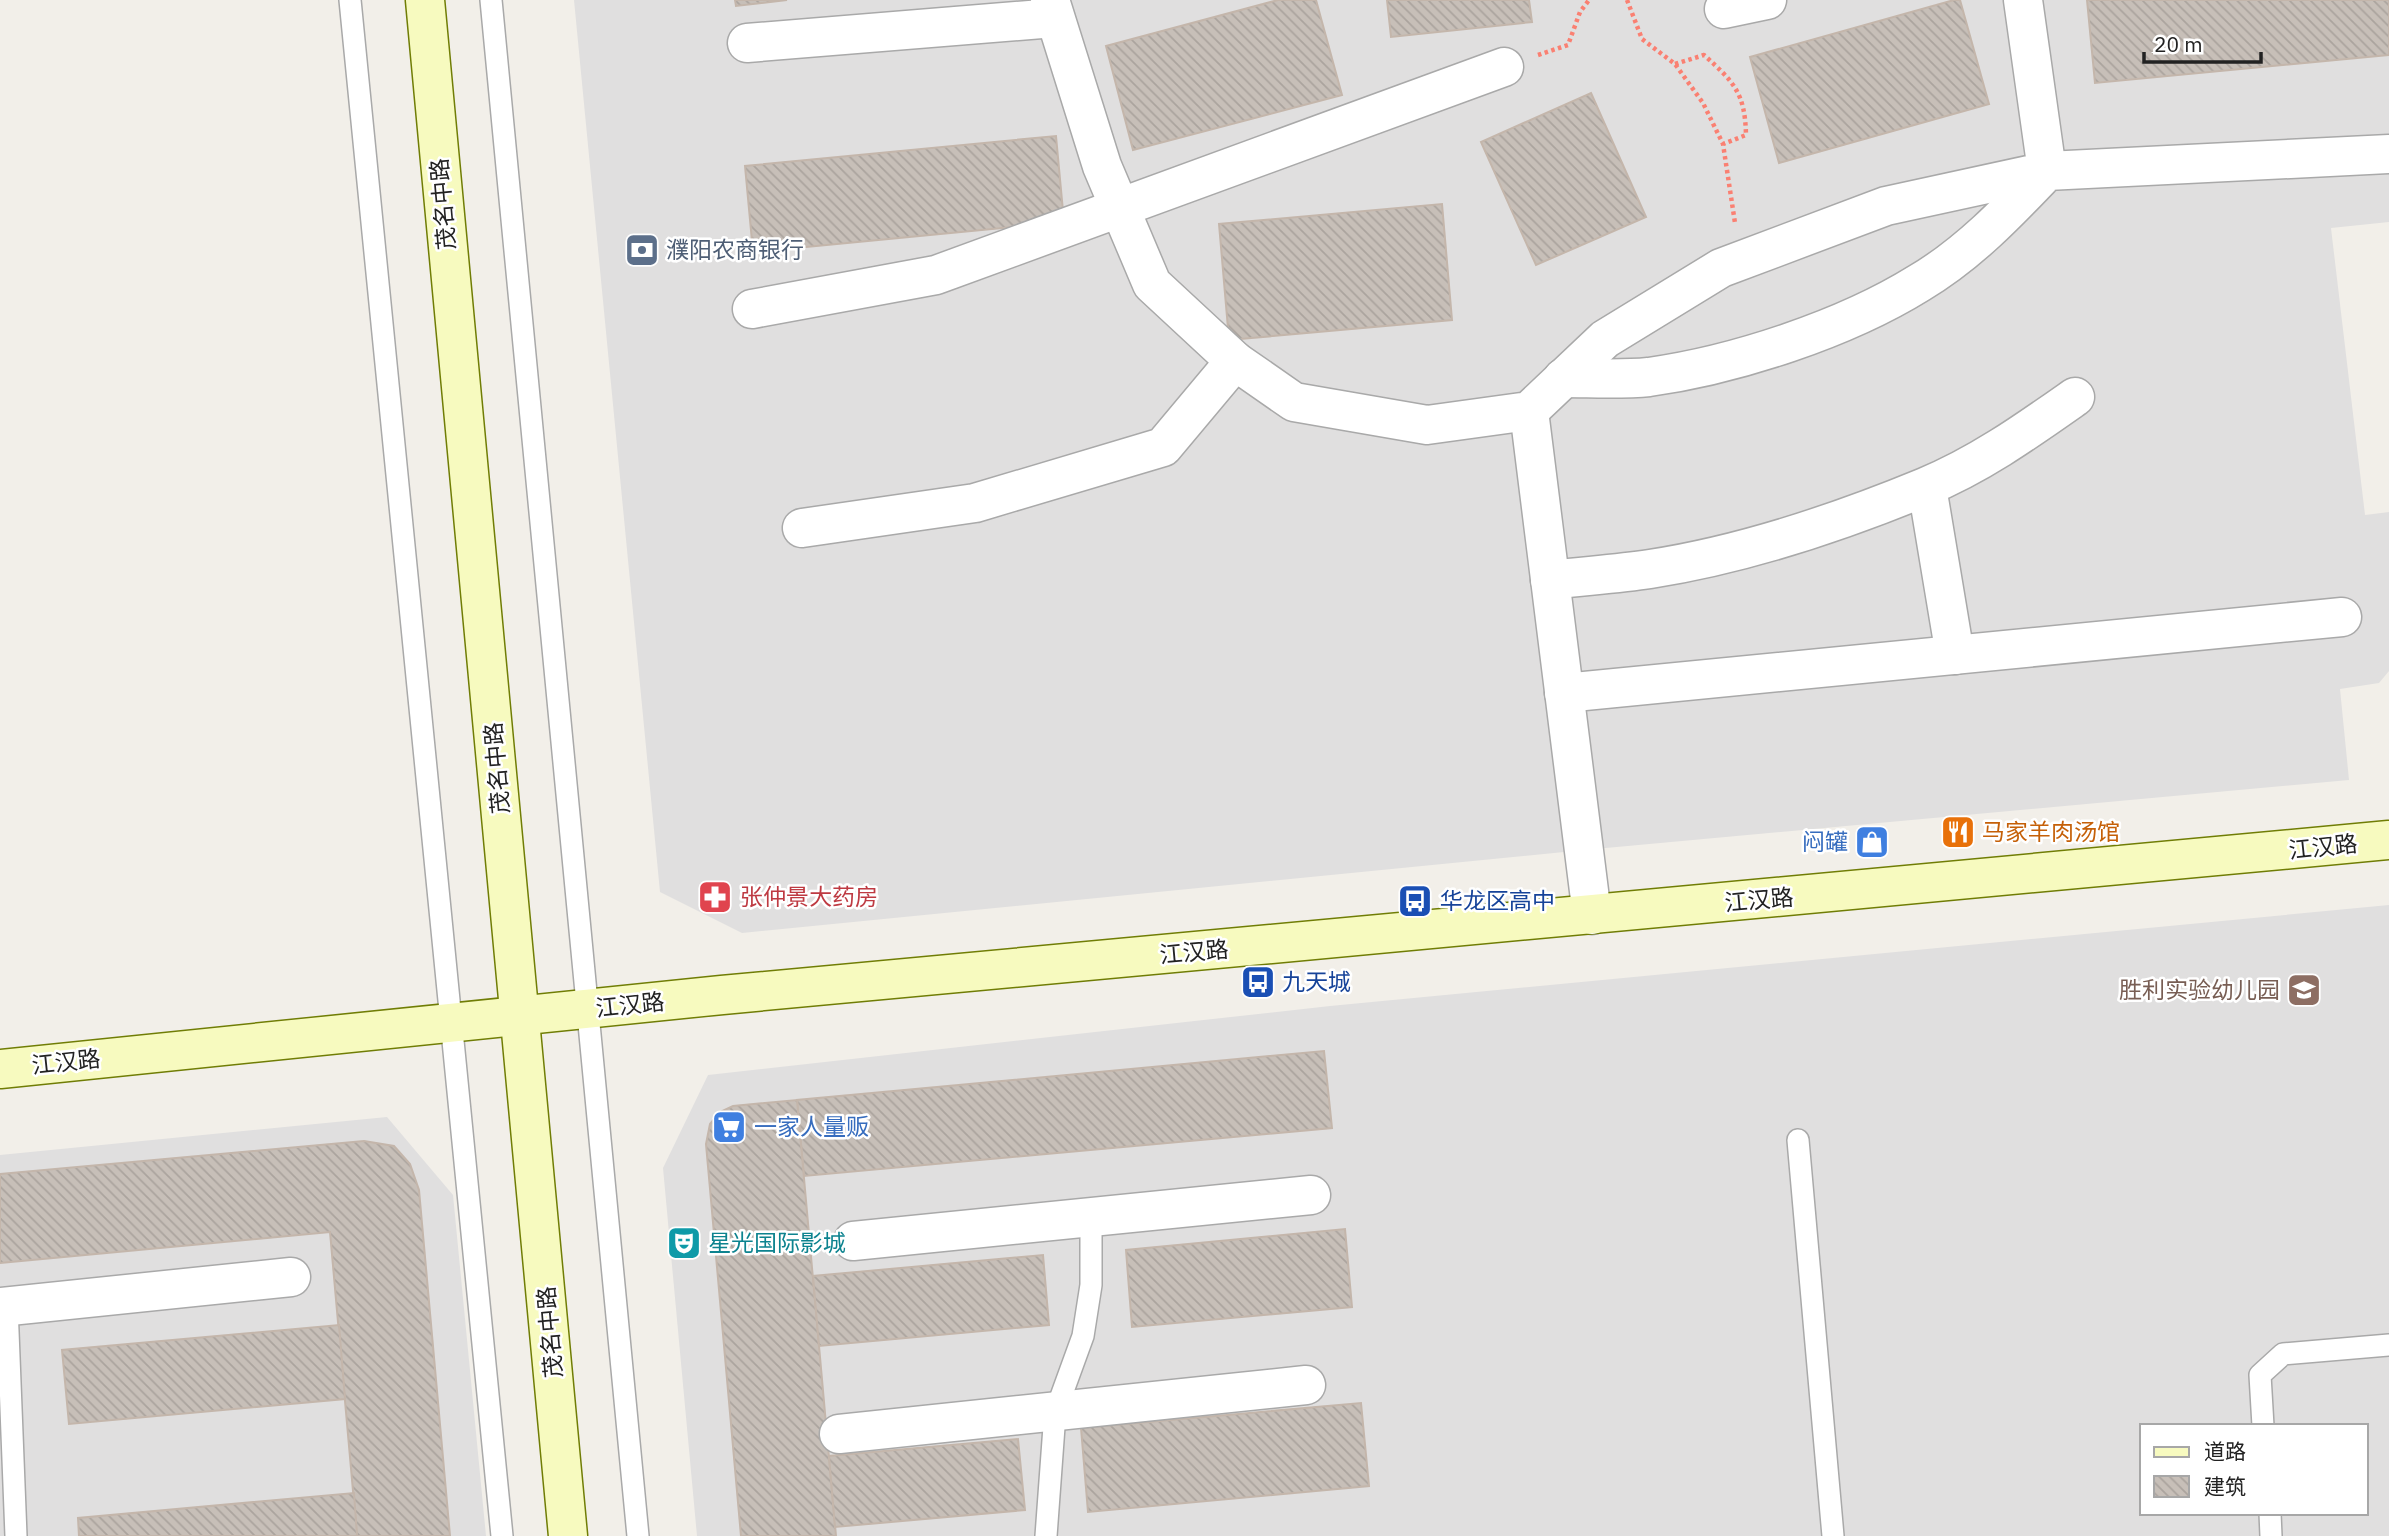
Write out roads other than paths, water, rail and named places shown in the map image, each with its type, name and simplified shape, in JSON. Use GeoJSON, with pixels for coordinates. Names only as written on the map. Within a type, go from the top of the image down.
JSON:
{"type":"FeatureCollection","features":[{"type":"Feature","properties":{"kind":"street","name":"茂名中路"},"geometry":{"type":"LineString","coordinates":[[425,0],[568,1536]]}},
{"type":"Feature","properties":{"kind":"street"},"geometry":{"type":"LineString","coordinates":[[1724,9],[1767,0]]}},
{"type":"Feature","properties":{"kind":"street"},"geometry":{"type":"LineString","coordinates":[[2023,0],[2047,171]]}},
{"type":"Feature","properties":{"kind":"street"},"geometry":{"type":"LineString","coordinates":[[747,43],[1052,9],[1102,166],[1152,284],[1234,360],[1294,402],[1427,425],[1529,411],[1605,339],[1721,268],[1885,205],[2047,171],[2389,155]]}},
{"type":"Feature","properties":{"kind":"street"},"geometry":{"type":"LineString","coordinates":[[752,309],[936,275],[1504,67]]}},
{"type":"Feature","properties":{"kind":"street"},"geometry":{"type":"LineString","coordinates":[[1563,378],[1647,377],[1729,360],[1839,322],[1919,283],[1992,229],[2047,171]]}},
{"type":"Feature","properties":{"kind":"street"},"geometry":{"type":"LineString","coordinates":[[802,528],[975,503],[1163,447],[1234,360]]}},
{"type":"Feature","properties":{"kind":"street"},"geometry":{"type":"LineString","coordinates":[[1550,580],[1652,569],[1752,547],[1927,486],[2014,440],[2075,397]]}},
{"type":"Feature","properties":{"kind":"street"},"geometry":{"type":"LineString","coordinates":[[1529,411],[1592,915]]}},
{"type":"Feature","properties":{"kind":"street"},"geometry":{"type":"LineString","coordinates":[[1927,486],[1955,655]]}},
{"type":"Feature","properties":{"kind":"street"},"geometry":{"type":"LineString","coordinates":[[1564,693],[2342,617]]}},
{"type":"Feature","properties":{"kind":"street","name":"江汉路"},"geometry":{"type":"LineString","coordinates":[[0,1069],[586,1010],[2389,840]]}},
{"type":"Feature","properties":{"kind":"street"},"geometry":{"type":"LineString","coordinates":[[853,1241],[1311,1195]]}},
{"type":"Feature","properties":{"kind":"street"},"geometry":{"type":"LineString","coordinates":[[4,1307],[291,1277]]}},
{"type":"Feature","properties":{"kind":"street"},"geometry":{"type":"LineString","coordinates":[[839,1434],[1306,1385]]}},
{"type":"Feature","properties":{"kind":"lane"},"geometry":{"type":"LineString","coordinates":[[350,0],[502,1536]]}},
{"type":"Feature","properties":{"kind":"lane"},"geometry":{"type":"LineString","coordinates":[[491,0],[638,1536]]}},
{"type":"Feature","properties":{"kind":"lane"},"geometry":{"type":"LineString","coordinates":[[1798,1140],[1833,1536]]}},
{"type":"Feature","properties":{"kind":"lane"},"geometry":{"type":"LineString","coordinates":[[1046,1536],[1055,1413],[1083,1336],[1091,1285],[1091,1217]]}},
{"type":"Feature","properties":{"kind":"lane"},"geometry":{"type":"LineString","coordinates":[[4,1307],[16,1536]]}},
{"type":"Feature","properties":{"kind":"lane"},"geometry":{"type":"LineString","coordinates":[[2263,1424],[2260,1375],[2283,1354],[2389,1345]]}},
{"type":"Feature","properties":{"kind":"lane"},"geometry":{"type":"LineString","coordinates":[[2270,1515],[2271,1536]]}},
{"type":"Feature","properties":{"kind":"place","name":"濮阳农商银行"},"geometry":{"type":"Point","coordinates":[642,250]}},
{"type":"Feature","properties":{"kind":"place","name":"马家羊肉汤馆"},"geometry":{"type":"Point","coordinates":[1958,832]}},
{"type":"Feature","properties":{"kind":"place","name":"闷罐"},"geometry":{"type":"Point","coordinates":[1872,842]}},
{"type":"Feature","properties":{"kind":"place","name":"张仲景大药房"},"geometry":{"type":"Point","coordinates":[715,897]}},
{"type":"Feature","properties":{"kind":"place","name":"华龙区高中"},"geometry":{"type":"Point","coordinates":[1415,901]}},
{"type":"Feature","properties":{"kind":"place","name":"九天城"},"geometry":{"type":"Point","coordinates":[1258,982]}},
{"type":"Feature","properties":{"kind":"place","name":"胜利实验幼儿园"},"geometry":{"type":"Point","coordinates":[2304,990]}},
{"type":"Feature","properties":{"kind":"place","name":"一家人量贩"},"geometry":{"type":"Point","coordinates":[729,1127]}},
{"type":"Feature","properties":{"kind":"place","name":"星光国际影城"},"geometry":{"type":"Point","coordinates":[684,1243]}}]}
